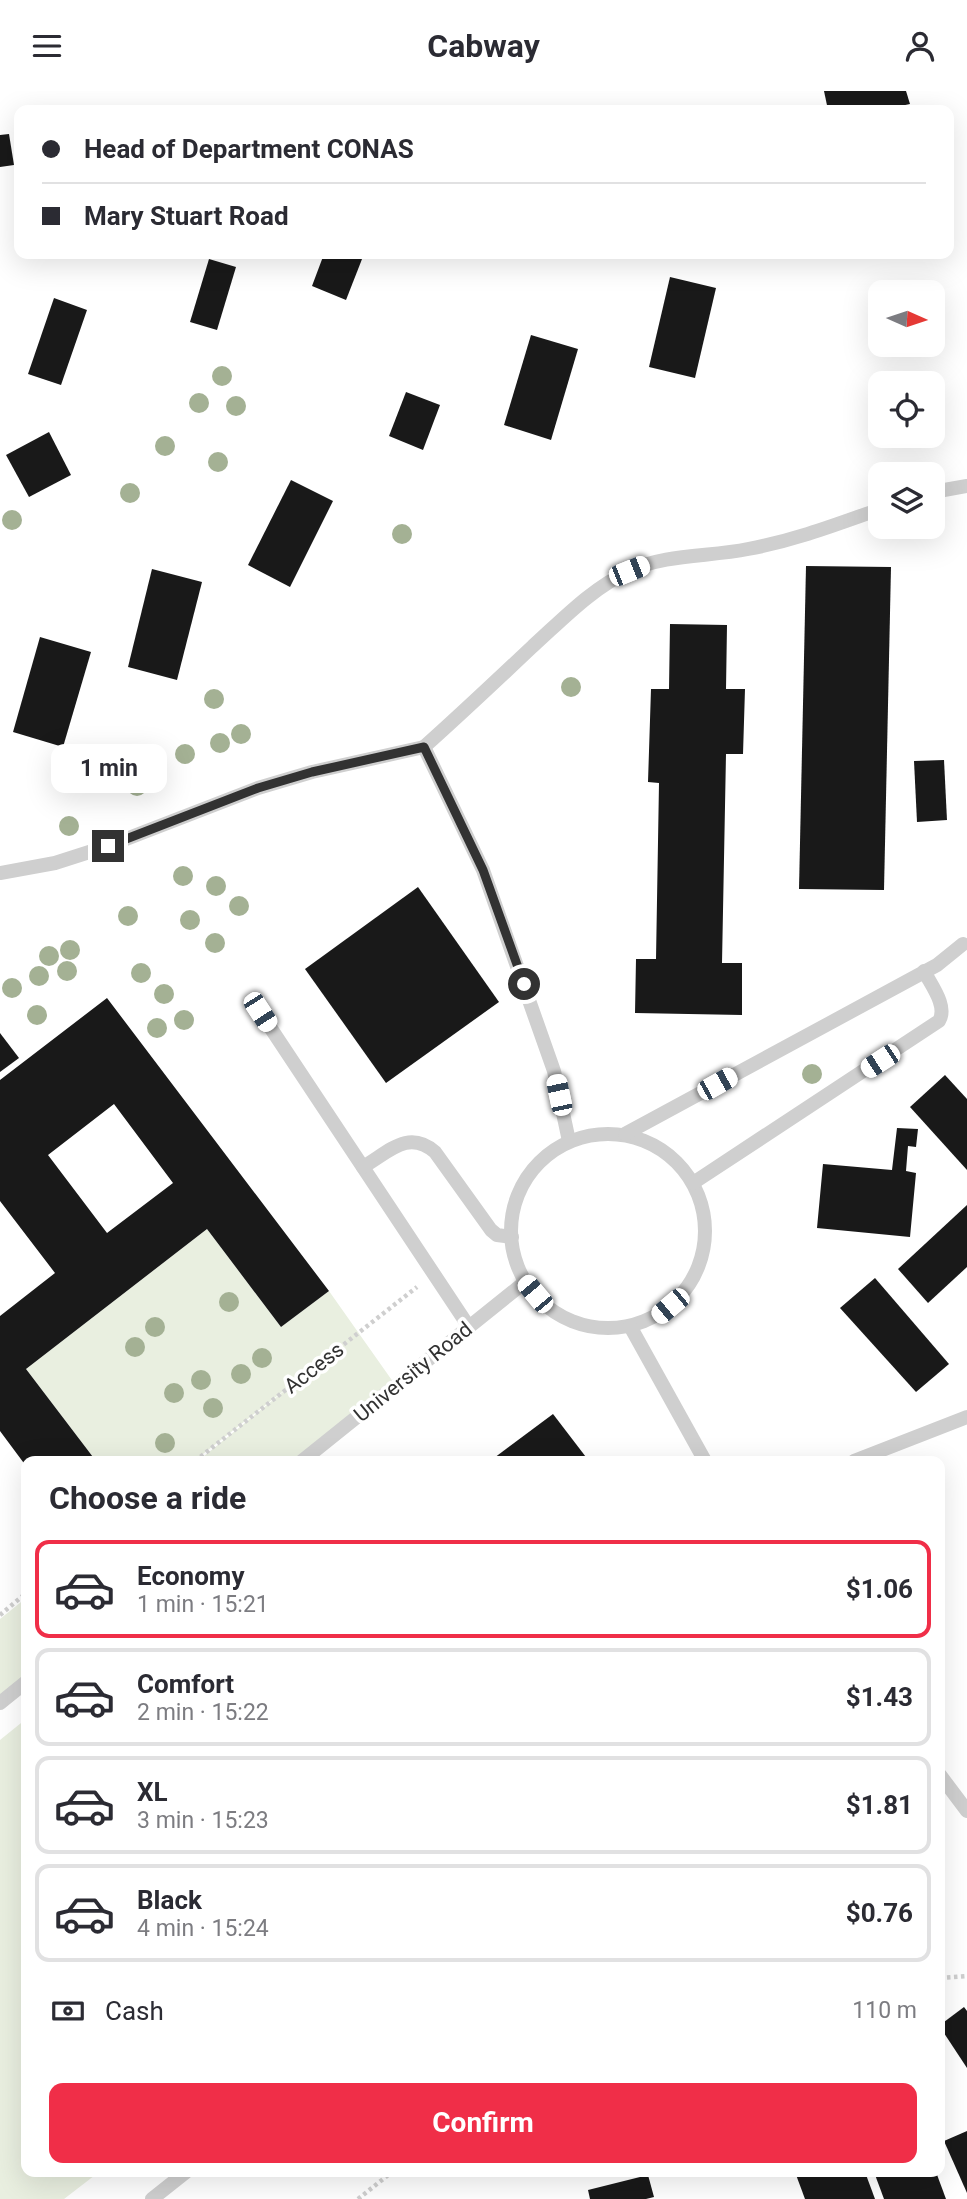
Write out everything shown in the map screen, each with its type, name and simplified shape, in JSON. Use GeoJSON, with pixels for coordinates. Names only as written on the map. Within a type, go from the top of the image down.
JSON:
{"type":"FeatureCollection","features":[{"type":"Feature","properties":{"kind":"lane"},"geometry":{"type":"LineString","coordinates":[[945,490],[967,486]]}},
{"type":"Feature","properties":{"kind":"lane"},"geometry":{"type":"LineString","coordinates":[[0,873],[55,863],[108,846],[161,824],[312,772],[424,747],[586,597],[629,571],[650,562],[671,558],[745,550],[783,542],[813,534],[868,513]]}},
{"type":"Feature","properties":{"kind":"lane"},"geometry":{"type":"LineString","coordinates":[[424,747],[483,870],[554,1071],[569,1141]]}},
{"type":"Feature","properties":{"kind":"lane"},"geometry":{"type":"LineString","coordinates":[[625,1134],[944,960],[963,944]]}},
{"type":"Feature","properties":{"kind":"lane"},"geometry":{"type":"LineString","coordinates":[[693,1182],[939,1021],[942,1017],[942,1006],[924,971]]}},
{"type":"Feature","properties":{"kind":"lane"},"geometry":{"type":"LineString","coordinates":[[260,1012],[469,1327]]}},
{"type":"Feature","properties":{"kind":"lane"},"geometry":{"type":"LineString","coordinates":[[597,1133],[625,1134],[652,1143],[676,1160],[693,1182],[704,1211],[705,1241],[698,1271],[681,1296],[658,1315],[630,1326],[600,1329],[570,1322],[545,1305],[525,1282],[513,1251],[511,1218],[521,1186],[541,1160],[569,1141],[597,1133]]}},
{"type":"Feature","properties":{"kind":"lane"},"geometry":{"type":"LineString","coordinates":[[363,1167],[405,1142],[425,1143],[491,1230],[497,1235],[512,1237]]}},
{"type":"Feature","properties":{"kind":"lane","name":"University Road"},"geometry":{"type":"LineString","coordinates":[[308,1456],[525,1282]]}},
{"type":"Feature","properties":{"kind":"lane"},"geometry":{"type":"LineString","coordinates":[[630,1326],[702,1456]]}},
{"type":"Feature","properties":{"kind":"lane"},"geometry":{"type":"LineString","coordinates":[[867,1456],[967,1417]]}},
{"type":"Feature","properties":{"kind":"lane"},"geometry":{"type":"LineString","coordinates":[[0,1703],[21,1686]]}},
{"type":"Feature","properties":{"kind":"lane"},"geometry":{"type":"LineString","coordinates":[[945,1782],[967,1811]]}},
{"type":"Feature","properties":{"kind":"lane"},"geometry":{"type":"LineString","coordinates":[[152,2199],[180,2177]]}},
{"type":"Feature","properties":{"kind":"path","name":"Access"},"geometry":{"type":"LineString","coordinates":[[201,1456],[434,1274]]}},
{"type":"Feature","properties":{"kind":"path"},"geometry":{"type":"LineString","coordinates":[[0,1615],[21,1597]]}},
{"type":"Feature","properties":{"kind":"path"},"geometry":{"type":"LineString","coordinates":[[945,1978],[967,1976]]}},
{"type":"Feature","properties":{"kind":"path"},"geometry":{"type":"LineString","coordinates":[[358,2199],[386,2177]]}},
{"type":"Feature","properties":{"kind":"green space"},"geometry":{"type":"Polygon","coordinates":[[[207,1229],[281,1327],[329,1291],[396,1386],[308,1456],[204,1456],[304,1375],[200,1456],[92,1456],[26,1369],[207,1229]]]}},
{"type":"Feature","properties":{"kind":"green space"},"geometry":{"type":"Polygon","coordinates":[[[21,1602],[21,1686],[0,1703],[0,1619],[21,1602]]]}},
{"type":"Feature","properties":{"kind":"green space"},"geometry":{"type":"Polygon","coordinates":[[[21,1723],[21,2177],[93,2177],[64,2199],[0,2199],[0,1740],[21,1723]]]}},
{"type":"Feature","properties":{"kind":"building"},"geometry":{"type":"Polygon","coordinates":[[[824,91],[906,91],[910,104],[905,105],[827,105],[824,91]]]}},
{"type":"Feature","properties":{"kind":"building"},"geometry":{"type":"Polygon","coordinates":[[[9,134],[14,165],[0,167],[0,135],[9,134]]]}},
{"type":"Feature","properties":{"kind":"building"},"geometry":{"type":"Polygon","coordinates":[[[209,259],[236,267],[217,330],[190,322],[209,259]]]}},
{"type":"Feature","properties":{"kind":"building"},"geometry":{"type":"Polygon","coordinates":[[[322,259],[362,259],[346,300],[312,286],[322,259]]]}},
{"type":"Feature","properties":{"kind":"building"},"geometry":{"type":"Polygon","coordinates":[[[670,277],[716,288],[695,378],[649,367],[670,277]]]}},
{"type":"Feature","properties":{"kind":"building"},"geometry":{"type":"Polygon","coordinates":[[[54,298],[87,310],[61,385],[28,374],[54,298]]]}},
{"type":"Feature","properties":{"kind":"building"},"geometry":{"type":"Polygon","coordinates":[[[531,335],[578,349],[551,440],[504,425],[531,335]]]}},
{"type":"Feature","properties":{"kind":"building"},"geometry":{"type":"Polygon","coordinates":[[[406,392],[440,405],[423,450],[389,436],[406,392]]]}},
{"type":"Feature","properties":{"kind":"building"},"geometry":{"type":"Polygon","coordinates":[[[49,432],[71,475],[29,497],[6,455],[49,432]]]}},
{"type":"Feature","properties":{"kind":"building"},"geometry":{"type":"Polygon","coordinates":[[[291,480],[333,501],[290,587],[248,565],[291,480]]]}},
{"type":"Feature","properties":{"kind":"building"},"geometry":{"type":"Polygon","coordinates":[[[806,566],[891,567],[884,890],[799,889],[806,566]]]}},
{"type":"Feature","properties":{"kind":"building"},"geometry":{"type":"Polygon","coordinates":[[[152,569],[202,582],[177,680],[128,667],[152,569]]]}},
{"type":"Feature","properties":{"kind":"building"},"geometry":{"type":"Polygon","coordinates":[[[670,624],[727,625],[726,689],[745,689],[743,754],[726,754],[722,963],[742,963],[742,1015],[635,1013],[636,959],[656,959],[659,783],[648,782],[651,689],[669,689],[670,624]]]}},
{"type":"Feature","properties":{"kind":"building"},"geometry":{"type":"Polygon","coordinates":[[[40,637],[91,652],[63,747],[13,732],[40,637]]]}},
{"type":"Feature","properties":{"kind":"building"},"geometry":{"type":"Polygon","coordinates":[[[944,760],[947,820],[917,822],[914,761],[944,760]]]}},
{"type":"Feature","properties":{"kind":"building"},"geometry":{"type":"Polygon","coordinates":[[[418,887],[499,1002],[386,1083],[305,969],[418,887]]]}},
{"type":"Feature","properties":{"kind":"building"},"geometry":{"type":"Polygon","coordinates":[[[107,998],[329,1291],[281,1327],[207,1229],[26,1369],[92,1456],[21,1456],[21,1459],[0,1431],[0,1316],[55,1273],[0,1201],[0,1080],[107,998]],[[114,1104],[48,1155],[107,1233],[173,1183],[114,1104]]]}},
{"type":"Feature","properties":{"kind":"building"},"geometry":{"type":"Polygon","coordinates":[[[0,1033],[19,1058],[0,1072],[0,1033]]]}},
{"type":"Feature","properties":{"kind":"building"},"geometry":{"type":"Polygon","coordinates":[[[945,1075],[967,1099],[967,1170],[910,1107],[945,1075]]]}},
{"type":"Feature","properties":{"kind":"building"},"geometry":{"type":"Polygon","coordinates":[[[897,1128],[918,1129],[916,1147],[908,1146],[906,1171],[916,1173],[910,1237],[817,1228],[823,1164],[892,1170],[897,1128]]]}},
{"type":"Feature","properties":{"kind":"building"},"geometry":{"type":"Polygon","coordinates":[[[967,1205],[967,1267],[928,1303],[898,1269],[967,1205]]]}},
{"type":"Feature","properties":{"kind":"building"},"geometry":{"type":"Polygon","coordinates":[[[875,1278],[949,1364],[916,1392],[840,1308],[875,1278]]]}},
{"type":"Feature","properties":{"kind":"building"},"geometry":{"type":"Polygon","coordinates":[[[553,1414],[585,1456],[497,1456],[553,1414]]]}},
{"type":"Feature","properties":{"kind":"building"},"geometry":{"type":"Polygon","coordinates":[[[964,2007],[967,2011],[967,2068],[945,2035],[945,2021],[964,2007]]]}},
{"type":"Feature","properties":{"kind":"building"},"geometry":{"type":"Polygon","coordinates":[[[967,2131],[967,2193],[945,2143],[945,2141],[967,2131]]]}},
{"type":"Feature","properties":{"kind":"building"},"geometry":{"type":"Polygon","coordinates":[[[649,2177],[654,2197],[590,2199],[588,2190],[649,2177]]]}},
{"type":"Feature","properties":{"kind":"building"},"geometry":{"type":"Polygon","coordinates":[[[797,2177],[867,2177],[875,2199],[805,2199],[797,2177]]]}},
{"type":"Feature","properties":{"kind":"building"},"geometry":{"type":"Polygon","coordinates":[[[876,2177],[938,2177],[946,2199],[884,2199],[876,2177]]]}},
{"type":"Feature","properties":{"kind":"route"},"geometry":{"type":"LineString","coordinates":[[108,846],[258,788],[312,772],[424,747],[483,870],[524,984]]}}]}
